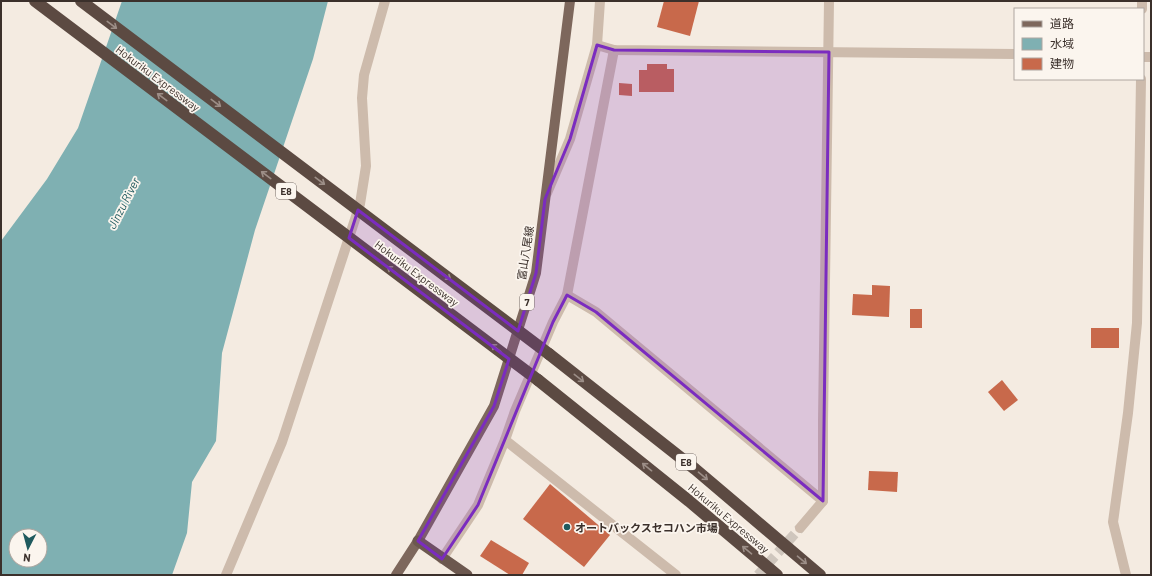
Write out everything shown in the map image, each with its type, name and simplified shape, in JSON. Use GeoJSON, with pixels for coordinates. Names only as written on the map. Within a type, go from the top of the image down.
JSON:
{"type":"FeatureCollection","features":[{"type":"Feature","properties":{"kind":"highway","name":"Hokuriku Expressway"},"geometry":{"type":"LineString","coordinates":[[35,1],[538,380],[777,575]]}},
{"type":"Feature","properties":{"kind":"highway","name":"Hokuriku Expressway"},"geometry":{"type":"LineString","coordinates":[[81,1],[549,354],[695,469],[820,575]]}},
{"type":"Feature","properties":{"kind":"highway"},"geometry":{"type":"LineString","coordinates":[[418,541],[467,575]]}},
{"type":"Feature","properties":{"kind":"main road","name":"富山八尾線"},"geometry":{"type":"LineString","coordinates":[[396,575],[418,541],[494,406],[536,273],[570,1]]}},
{"type":"Feature","properties":{"kind":"street"},"geometry":{"type":"LineString","coordinates":[[226,575],[282,442],[360,204],[366,166],[362,98],[364,75],[385,1]]}},
{"type":"Feature","properties":{"kind":"street"},"geometry":{"type":"LineString","coordinates":[[545,199],[570,139],[597,45],[600,1]]}},
{"type":"Feature","properties":{"kind":"street"},"geometry":{"type":"LineString","coordinates":[[800,528],[823,501],[829,1]]}},
{"type":"Feature","properties":{"kind":"street"},"geometry":{"type":"LineString","coordinates":[[597,45],[614,50],[1014,54]]}},
{"type":"Feature","properties":{"kind":"street"},"geometry":{"type":"LineString","coordinates":[[442,559],[478,505],[506,440],[515,411],[552,322],[567,295],[614,50]]}},
{"type":"Feature","properties":{"kind":"street"},"geometry":{"type":"LineString","coordinates":[[1126,575],[1113,522],[1128,413],[1137,323],[1141,80]]}},
{"type":"Feature","properties":{"kind":"street"},"geometry":{"type":"LineString","coordinates":[[567,295],[596,312],[823,501]]}},
{"type":"Feature","properties":{"kind":"street"},"geometry":{"type":"LineString","coordinates":[[506,440],[676,575]]}},
{"type":"Feature","properties":{"kind":"highlighted area"},"geometry":{"type":"Polygon","coordinates":[[[597,45],[614,50],[829,52],[823,501],[596,312],[567,295],[553,322],[478,505],[442,559],[418,541],[494,406],[509,359],[349,238],[358,210],[518,331],[536,273],[545,199],[570,139],[597,45]]]}},
{"type":"Feature","properties":{"kind":"water","name":"Jinzu River"},"geometry":{"type":"Polygon","coordinates":[[[122,1],[328,1],[313,59],[255,230],[222,353],[216,441],[192,482],[187,533],[172,575],[1,575],[1,241],[47,179],[78,128],[122,1]]]}},
{"type":"Feature","properties":{"kind":"building"},"geometry":{"type":"Polygon","coordinates":[[[664,1],[699,1],[690,36],[657,27],[664,1]]]}},
{"type":"Feature","properties":{"kind":"building"},"geometry":{"type":"Polygon","coordinates":[[[647,64],[667,64],[667,69],[674,69],[674,92],[639,92],[639,70],[647,70],[647,64]]]}},
{"type":"Feature","properties":{"kind":"building"},"geometry":{"type":"Polygon","coordinates":[[[619,83],[632,84],[632,96],[619,95],[619,83]]]}},
{"type":"Feature","properties":{"kind":"building"},"geometry":{"type":"Polygon","coordinates":[[[872,285],[890,286],[889,317],[852,315],[853,294],[872,295],[872,285]]]}},
{"type":"Feature","properties":{"kind":"building"},"geometry":{"type":"Polygon","coordinates":[[[910,309],[922,309],[922,328],[910,328],[910,309]]]}},
{"type":"Feature","properties":{"kind":"building"},"geometry":{"type":"Polygon","coordinates":[[[1091,328],[1119,328],[1119,348],[1091,348],[1091,328]]]}},
{"type":"Feature","properties":{"kind":"building"},"geometry":{"type":"Polygon","coordinates":[[[1002,380],[1018,400],[1004,411],[988,392],[1002,380]]]}},
{"type":"Feature","properties":{"kind":"building"},"geometry":{"type":"Polygon","coordinates":[[[869,471],[898,472],[897,492],[868,490],[869,471]]]}},
{"type":"Feature","properties":{"kind":"building","name":"オートバックスセコハン市場"},"geometry":{"type":"Polygon","coordinates":[[[550,484],[610,535],[584,567],[523,519],[550,484]]]}},
{"type":"Feature","properties":{"kind":"building"},"geometry":{"type":"Polygon","coordinates":[[[491,540],[529,563],[522,575],[510,575],[480,556],[491,540]]]}},
{"type":"Feature","properties":{"kind":"tunnel"},"geometry":{"type":"LineString","coordinates":[[758,575],[800,528]]}},
{"type":"Feature","properties":{"kind":"place","name":"オートバックスセコハン市場"},"geometry":{"type":"Point","coordinates":[567,527]}}]}
